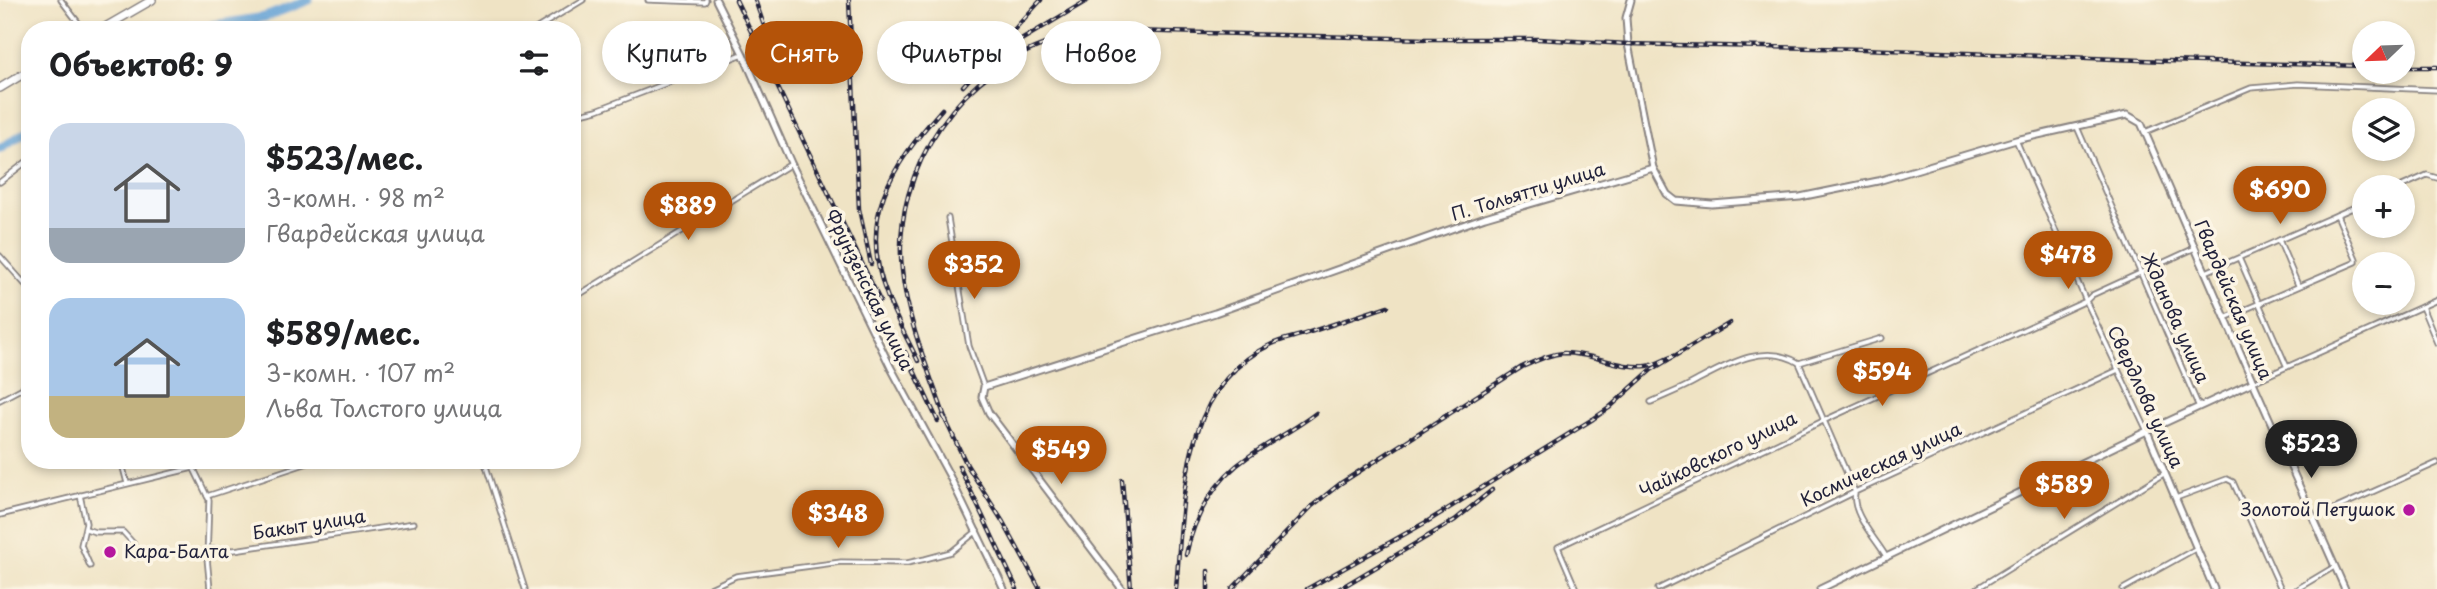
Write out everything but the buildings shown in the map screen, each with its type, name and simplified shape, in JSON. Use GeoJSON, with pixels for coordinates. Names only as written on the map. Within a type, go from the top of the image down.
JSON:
{"type":"FeatureCollection","features":[{"type":"Feature","properties":{"kind":"highway"},"geometry":{"type":"LineString","coordinates":[[116,21],[152,0]]}},
{"type":"Feature","properties":{"kind":"highway"},"geometry":{"type":"LineString","coordinates":[[0,88],[21,75]]}},
{"type":"Feature","properties":{"kind":"street"},"geometry":{"type":"LineString","coordinates":[[61,0],[77,21]]}},
{"type":"Feature","properties":{"kind":"street"},"geometry":{"type":"LineString","coordinates":[[549,21],[583,0]]}},
{"type":"Feature","properties":{"kind":"street"},"geometry":{"type":"LineString","coordinates":[[648,0],[706,0]]}},
{"type":"Feature","properties":{"kind":"street","name":"Фрунзенская улица"},"geometry":{"type":"LineString","coordinates":[[716,0],[791,163],[891,368],[977,531],[1003,588]]}},
{"type":"Feature","properties":{"kind":"street"},"geometry":{"type":"LineString","coordinates":[[1631,0],[1626,18],[1628,44],[1653,168],[1667,194],[1676,201],[1712,204],[1800,197],[1878,181],[2076,125],[2127,116],[2141,123],[2145,132],[2251,88],[2298,84],[2437,90]]}},
{"type":"Feature","properties":{"kind":"street"},"geometry":{"type":"LineString","coordinates":[[581,114],[743,54]]}},
{"type":"Feature","properties":{"kind":"street","name":"Жданова улица"},"geometry":{"type":"LineString","coordinates":[[2076,125],[2199,407]]}},
{"type":"Feature","properties":{"kind":"street","name":"Гвардейская улица"},"geometry":{"type":"LineString","coordinates":[[2145,132],[2345,589]]}},
{"type":"Feature","properties":{"kind":"street","name":"Свердлова улица"},"geometry":{"type":"LineString","coordinates":[[2016,140],[2086,301],[2147,430],[2214,589]]}},
{"type":"Feature","properties":{"kind":"street"},"geometry":{"type":"LineString","coordinates":[[581,293],[791,163]]}},
{"type":"Feature","properties":{"kind":"street"},"geometry":{"type":"LineString","coordinates":[[0,182],[21,166]]}},
{"type":"Feature","properties":{"kind":"street","name":"П. Тольятти улица"},"geometry":{"type":"LineString","coordinates":[[984,387],[1215,313],[1485,217],[1653,168]]}},
{"type":"Feature","properties":{"kind":"street"},"geometry":{"type":"LineString","coordinates":[[2415,180],[2427,175],[2437,178]]}},
{"type":"Feature","properties":{"kind":"street"},"geometry":{"type":"LineString","coordinates":[[2206,272],[2352,208]]}},
{"type":"Feature","properties":{"kind":"street"},"geometry":{"type":"LineString","coordinates":[[2225,318],[2356,261],[2337,215]]}},
{"type":"Feature","properties":{"kind":"street"},"geometry":{"type":"LineString","coordinates":[[948,219],[970,346],[984,387],[982,397],[989,413],[1122,589]]}},
{"type":"Feature","properties":{"kind":"street"},"geometry":{"type":"LineString","coordinates":[[2279,240],[2298,285]]}},
{"type":"Feature","properties":{"kind":"street","name":"Чайковского улица"},"geometry":{"type":"LineString","coordinates":[[1577,589],[1558,547],[2195,248]]}},
{"type":"Feature","properties":{"kind":"street"},"geometry":{"type":"LineString","coordinates":[[0,256],[21,280]]}},
{"type":"Feature","properties":{"kind":"street"},"geometry":{"type":"LineString","coordinates":[[2239,258],[2287,367]]}},
{"type":"Feature","properties":{"kind":"street"},"geometry":{"type":"LineString","coordinates":[[1820,589],[2147,430],[2437,300]]}},
{"type":"Feature","properties":{"kind":"street"},"geometry":{"type":"LineString","coordinates":[[2421,307],[2437,343]]}},
{"type":"Feature","properties":{"kind":"street"},"geometry":{"type":"LineString","coordinates":[[1799,363],[1882,338]]}},
{"type":"Feature","properties":{"kind":"street"},"geometry":{"type":"LineString","coordinates":[[1651,402],[1723,365],[1770,353],[1789,356],[1799,363],[1855,492],[1853,502],[1887,558]]}},
{"type":"Feature","properties":{"kind":"street","name":"Космическая улица"},"geometry":{"type":"LineString","coordinates":[[1658,589],[1855,492],[2118,370]]}},
{"type":"Feature","properties":{"kind":"street"},"geometry":{"type":"LineString","coordinates":[[0,400],[21,389]]}},
{"type":"Feature","properties":{"kind":"street"},"geometry":{"type":"LineString","coordinates":[[2314,519],[2437,463]]}},
{"type":"Feature","properties":{"kind":"street"},"geometry":{"type":"LineString","coordinates":[[123,469],[127,483]]}},
{"type":"Feature","properties":{"kind":"street"},"geometry":{"type":"LineString","coordinates":[[0,515],[189,469]]}},
{"type":"Feature","properties":{"kind":"street"},"geometry":{"type":"LineString","coordinates":[[194,469],[209,500],[207,549],[210,589]]}},
{"type":"Feature","properties":{"kind":"street"},"geometry":{"type":"LineString","coordinates":[[207,496],[290,469]]}},
{"type":"Feature","properties":{"kind":"street"},"geometry":{"type":"LineString","coordinates":[[487,469],[524,589]]}},
{"type":"Feature","properties":{"kind":"street"},"geometry":{"type":"LineString","coordinates":[[1976,589],[2165,472]]}},
{"type":"Feature","properties":{"kind":"street"},"geometry":{"type":"LineString","coordinates":[[2176,498],[2227,479],[2233,482],[2281,589]]}},
{"type":"Feature","properties":{"kind":"street"},"geometry":{"type":"LineString","coordinates":[[80,495],[86,529],[81,545],[90,566]]}},
{"type":"Feature","properties":{"kind":"street","name":"Бакыт улица"},"geometry":{"type":"LineString","coordinates":[[207,549],[234,550],[414,523]]}},
{"type":"Feature","properties":{"kind":"street"},"geometry":{"type":"LineString","coordinates":[[86,529],[95,532],[123,531],[133,543],[139,557]]}},
{"type":"Feature","properties":{"kind":"street"},"geometry":{"type":"LineString","coordinates":[[708,589],[736,576],[841,562],[916,561],[951,552],[977,531]]}},
{"type":"Feature","properties":{"kind":"street"},"geometry":{"type":"LineString","coordinates":[[2123,589],[2197,548]]}},
{"type":"Feature","properties":{"kind":"street"},"geometry":{"type":"LineString","coordinates":[[2297,589],[2335,566]]}},
{"type":"Feature","properties":{"kind":"street"},"geometry":{"type":"LineString","coordinates":[[995,589],[1003,588]]}},
{"type":"Feature","properties":{"kind":"waterway","name":"Кара-Балта"},"geometry":{"type":"LineString","coordinates":[[239,21],[265,17],[309,0]]}},
{"type":"Feature","properties":{"kind":"waterway","name":"Кара-Балта"},"geometry":{"type":"LineString","coordinates":[[0,149],[21,135]]}},
{"type":"Feature","properties":{"kind":"railway"},"geometry":{"type":"LineString","coordinates":[[736,0],[880,301]]}},
{"type":"Feature","properties":{"kind":"railway"},"geometry":{"type":"LineString","coordinates":[[755,0],[762,21]]}},
{"type":"Feature","properties":{"kind":"railway"},"geometry":{"type":"LineString","coordinates":[[849,0],[859,209],[871,264]]}},
{"type":"Feature","properties":{"kind":"railway"},"geometry":{"type":"LineString","coordinates":[[963,86],[1041,0]]}},
{"type":"Feature","properties":{"kind":"railway"},"geometry":{"type":"LineString","coordinates":[[1027,36],[1088,0]]}},
{"type":"Feature","properties":{"kind":"railway"},"geometry":{"type":"LineString","coordinates":[[947,423],[920,348],[905,289],[902,232],[908,195],[922,159],[941,126],[965,97],[993,72],[1026,52],[1061,39],[1130,31],[1427,39],[1538,39],[2352,66]]}},
{"type":"Feature","properties":{"kind":"railway"},"geometry":{"type":"LineString","coordinates":[[2415,67],[2437,67]]}},
{"type":"Feature","properties":{"kind":"railway"},"geometry":{"type":"LineString","coordinates":[[918,361],[891,306],[879,269],[876,243],[878,218],[894,173],[942,109]]}},
{"type":"Feature","properties":{"kind":"railway"},"geometry":{"type":"LineString","coordinates":[[1176,589],[1185,485],[1192,450],[1203,417],[1219,388],[1242,363],[1272,344],[1388,306]]}},
{"type":"Feature","properties":{"kind":"railway"},"geometry":{"type":"LineString","coordinates":[[1307,589],[1428,521],[1593,419],[1651,370],[1730,323]]}},
{"type":"Feature","properties":{"kind":"railway"},"geometry":{"type":"LineString","coordinates":[[905,352],[938,421]]}},
{"type":"Feature","properties":{"kind":"railway"},"geometry":{"type":"LineString","coordinates":[[1232,589],[1312,506],[1341,483],[1522,367],[1548,356],[1564,353],[1637,366],[1650,365],[1673,356]]}},
{"type":"Feature","properties":{"kind":"railway"},"geometry":{"type":"LineString","coordinates":[[1186,555],[1200,513],[1226,476],[1248,457],[1316,413]]}},
{"type":"Feature","properties":{"kind":"railway"},"geometry":{"type":"LineString","coordinates":[[943,415],[967,465],[1003,522],[1040,589]]}},
{"type":"Feature","properties":{"kind":"railway"},"geometry":{"type":"LineString","coordinates":[[959,466],[1017,589]]}},
{"type":"Feature","properties":{"kind":"railway"},"geometry":{"type":"LineString","coordinates":[[1122,480],[1131,589]]}},
{"type":"Feature","properties":{"kind":"railway"},"geometry":{"type":"LineString","coordinates":[[1339,589],[1455,520],[1492,490]]}},
{"type":"Feature","properties":{"kind":"railway"},"geometry":{"type":"LineString","coordinates":[[1208,571],[1208,589]]}},
{"type":"Feature","properties":{"kind":"place","name":"Золотой Петушок"},"geometry":{"type":"Point","coordinates":[2409,510]}},
{"type":"Feature","properties":{"kind":"place","name":"Кара-Балта"},"geometry":{"type":"Point","coordinates":[110,552]}}]}
